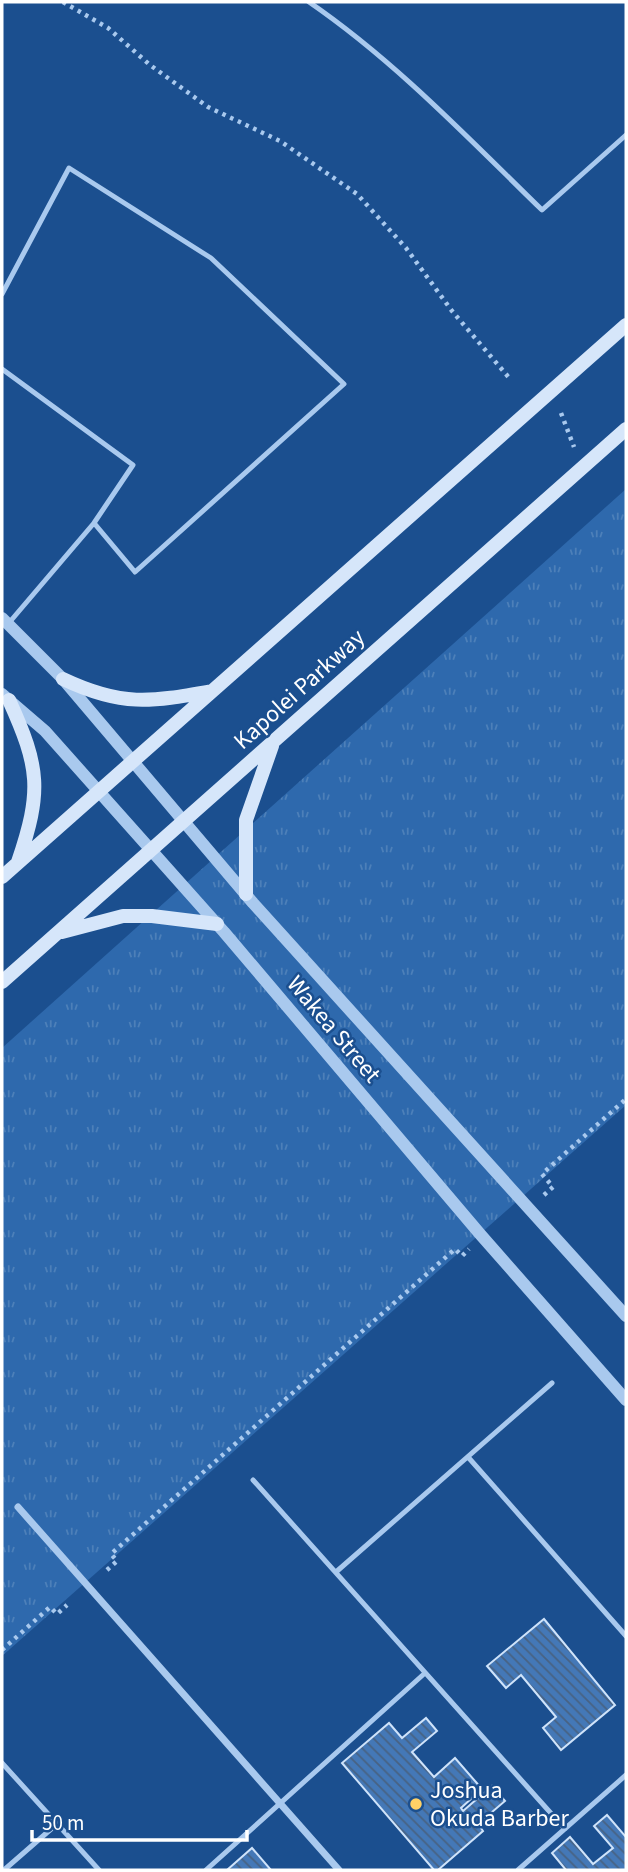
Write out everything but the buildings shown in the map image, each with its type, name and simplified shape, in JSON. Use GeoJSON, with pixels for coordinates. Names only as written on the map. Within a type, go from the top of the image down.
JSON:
{"type":"FeatureCollection","features":[{"type":"Feature","properties":{"kind":"main road"},"geometry":{"type":"LineString","coordinates":[[2,877],[626,325]]}},
{"type":"Feature","properties":{"kind":"main road","name":"Kapolei Parkway"},"geometry":{"type":"LineString","coordinates":[[2,982],[626,429]]}},
{"type":"Feature","properties":{"kind":"main road"},"geometry":{"type":"LineString","coordinates":[[63,679],[90,692],[134,702],[213,691]]}},
{"type":"Feature","properties":{"kind":"main road"},"geometry":{"type":"LineString","coordinates":[[5,697],[34,762],[36,788],[32,820],[18,863]]}},
{"type":"Feature","properties":{"kind":"main road"},"geometry":{"type":"LineString","coordinates":[[249,898],[246,820],[273,743]]}},
{"type":"Feature","properties":{"kind":"main road"},"geometry":{"type":"LineString","coordinates":[[57,933],[123,916],[152,916],[221,928]]}},
{"type":"Feature","properties":{"kind":"street","name":"Wakea Street"},"geometry":{"type":"LineString","coordinates":[[5,621],[63,679],[249,898],[522,1197],[626,1316]]}},
{"type":"Feature","properties":{"kind":"street","name":"Wakea Street"},"geometry":{"type":"LineString","coordinates":[[5,697],[45,731],[221,928],[480,1234],[626,1400]]}},
{"type":"Feature","properties":{"kind":"street"},"geometry":{"type":"LineString","coordinates":[[18,1507],[339,1870]]}},
{"type":"Feature","properties":{"kind":"lane"},"geometry":{"type":"LineString","coordinates":[[309,2],[338,22],[409,82],[542,210],[626,135]]}},
{"type":"Feature","properties":{"kind":"lane"},"geometry":{"type":"LineString","coordinates":[[2,294],[69,168],[211,258],[344,384],[135,572],[94,523]]}},
{"type":"Feature","properties":{"kind":"lane"},"geometry":{"type":"LineString","coordinates":[[2,369],[133,465],[94,523],[5,621]]}},
{"type":"Feature","properties":{"kind":"lane"},"geometry":{"type":"LineString","coordinates":[[336,1572],[552,1383]]}},
{"type":"Feature","properties":{"kind":"lane"},"geometry":{"type":"LineString","coordinates":[[468,1457],[626,1636]]}},
{"type":"Feature","properties":{"kind":"lane"},"geometry":{"type":"LineString","coordinates":[[253,1480],[565,1829]]}},
{"type":"Feature","properties":{"kind":"lane"},"geometry":{"type":"LineString","coordinates":[[206,1870],[425,1673]]}},
{"type":"Feature","properties":{"kind":"lane"},"geometry":{"type":"LineString","coordinates":[[2,1763],[99,1870]]}},
{"type":"Feature","properties":{"kind":"lane"},"geometry":{"type":"LineString","coordinates":[[518,1870],[626,1775]]}},
{"type":"Feature","properties":{"kind":"lane"},"geometry":{"type":"LineString","coordinates":[[4,1870],[58,1824]]}},
{"type":"Feature","properties":{"kind":"path"},"geometry":{"type":"LineString","coordinates":[[63,2],[108,28],[150,65],[208,107],[281,141],[357,194],[405,248],[452,312],[511,380]]}},
{"type":"Feature","properties":{"kind":"path"},"geometry":{"type":"LineString","coordinates":[[561,413],[574,447]]}},
{"type":"Feature","properties":{"kind":"path"},"geometry":{"type":"LineString","coordinates":[[540,1198],[553,1187],[542,1174],[626,1099]]}},
{"type":"Feature","properties":{"kind":"path"},"geometry":{"type":"LineString","coordinates":[[107,1570],[117,1561],[111,1553],[444,1258],[455,1249],[462,1256],[469,1250]]}},
{"type":"Feature","properties":{"kind":"path"},"geometry":{"type":"LineString","coordinates":[[2,1650],[50,1606],[57,1614],[67,1605]]}},
{"type":"Feature","properties":{"kind":"green space"},"geometry":{"type":"Polygon","coordinates":[[[626,489],[626,1105],[2,1656],[2,1048],[626,489]]]}},
{"type":"Feature","properties":{"kind":"place","name":"Joshua Okuda Barber"},"geometry":{"type":"Point","coordinates":[416,1804]}}]}
